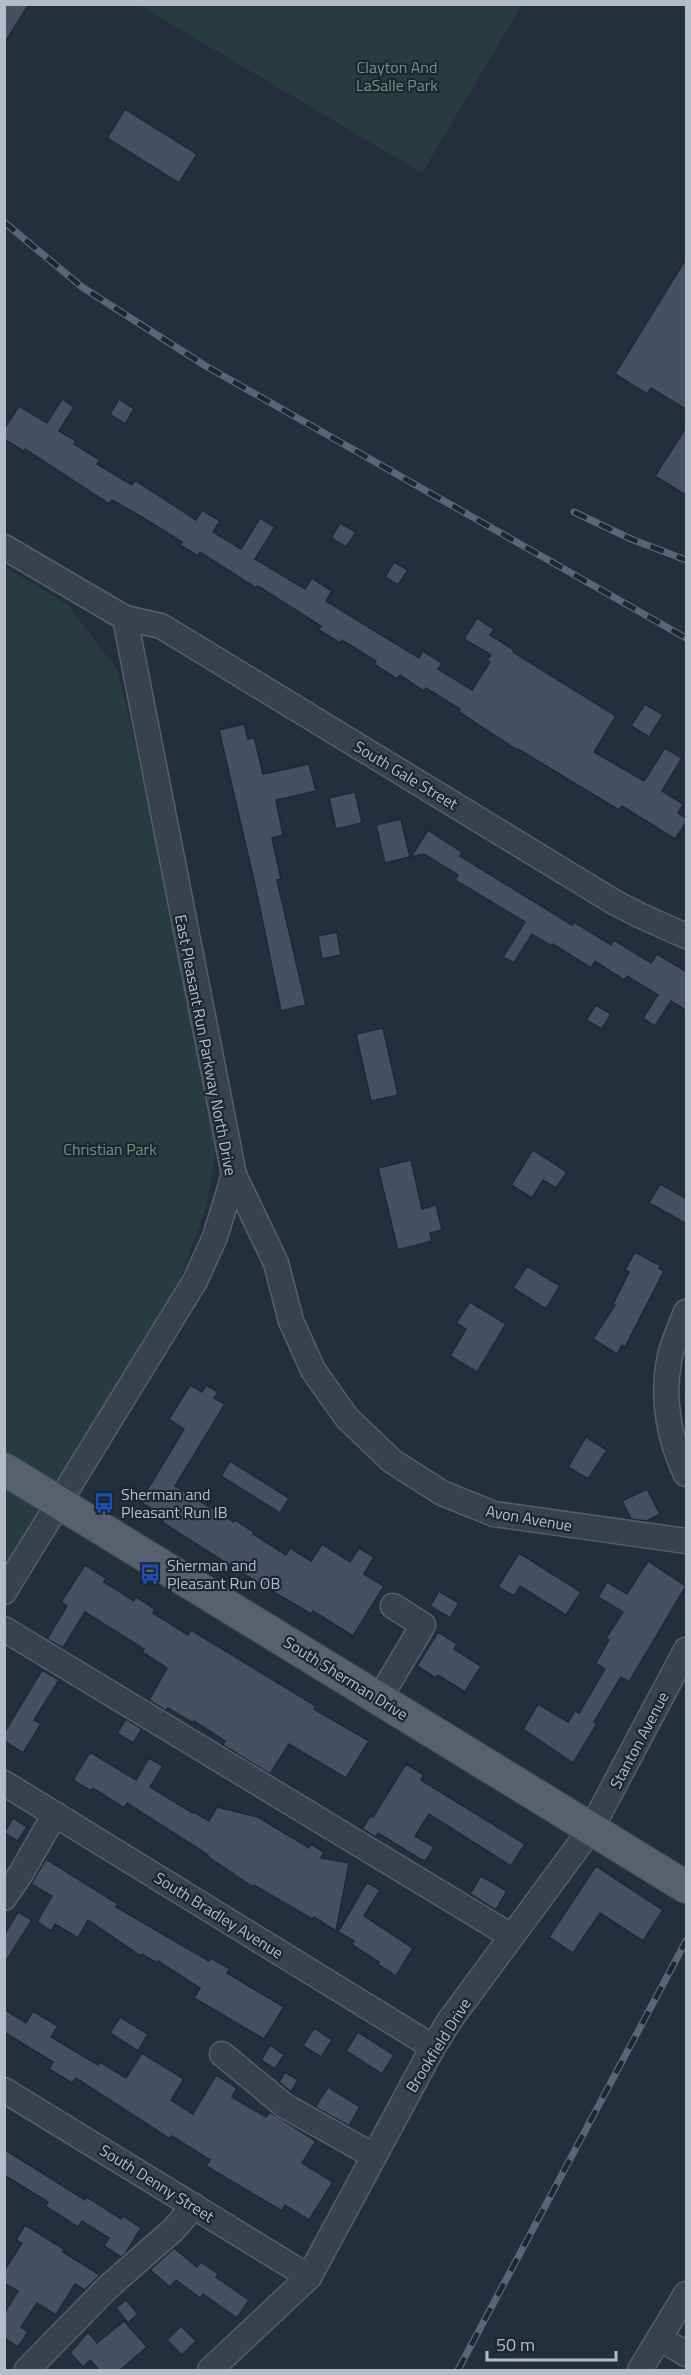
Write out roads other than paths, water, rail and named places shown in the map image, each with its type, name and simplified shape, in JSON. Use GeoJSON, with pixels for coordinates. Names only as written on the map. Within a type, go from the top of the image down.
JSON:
{"type":"FeatureCollection","features":[{"type":"Feature","properties":{"kind":"main road","name":"South Sherman Drive"},"geometry":{"type":"LineString","coordinates":[[4,1469],[687,1887]]}},
{"type":"Feature","properties":{"kind":"street"},"geometry":{"type":"LineString","coordinates":[[4,547],[125,618]]}},
{"type":"Feature","properties":{"kind":"street","name":"South Gale Street"},"geometry":{"type":"LineString","coordinates":[[125,618],[161,626],[614,902],[687,936]]}},
{"type":"Feature","properties":{"kind":"street","name":"East Pleasant Run Parkway North Drive"},"geometry":{"type":"LineString","coordinates":[[4,1592],[195,1281],[216,1237],[234,1175],[125,618]]}},
{"type":"Feature","properties":{"kind":"street","name":"Avon Avenue"},"geometry":{"type":"LineString","coordinates":[[234,1175],[276,1263],[291,1321],[313,1370],[347,1418],[380,1452],[436,1490],[460,1502],[494,1514],[687,1541]]}},
{"type":"Feature","properties":{"kind":"street"},"geometry":{"type":"LineString","coordinates":[[687,1312],[671,1352],[667,1383],[671,1432],[687,1474]]}},
{"type":"Feature","properties":{"kind":"street"},"geometry":{"type":"LineString","coordinates":[[379,1699],[423,1625],[393,1606]]}},
{"type":"Feature","properties":{"kind":"street"},"geometry":{"type":"LineString","coordinates":[[4,1629],[511,1936]]}},
{"type":"Feature","properties":{"kind":"street","name":"Stanton Avenue"},"geometry":{"type":"LineString","coordinates":[[591,1829],[687,1650]]}},
{"type":"Feature","properties":{"kind":"street","name":"South Bradley Avenue"},"geometry":{"type":"LineString","coordinates":[[4,1782],[433,2047]]}},
{"type":"Feature","properties":{"kind":"street"},"geometry":{"type":"LineString","coordinates":[[4,1898],[55,1814]]}},
{"type":"Feature","properties":{"kind":"street","name":"Brookfield Drive"},"geometry":{"type":"LineString","coordinates":[[210,2370],[309,2277],[433,2047],[511,1936],[591,1829]]}},
{"type":"Feature","properties":{"kind":"street"},"geometry":{"type":"LineString","coordinates":[[222,2054],[285,2106],[374,2156]]}},
{"type":"Feature","properties":{"kind":"street","name":"South Denny Street"},"geometry":{"type":"LineString","coordinates":[[4,2090],[309,2277]]}},
{"type":"Feature","properties":{"kind":"street"},"geometry":{"type":"LineString","coordinates":[[27,2370],[106,2289],[173,2230],[194,2206]]}},
{"type":"Feature","properties":{"kind":"street"},"geometry":{"type":"LineString","coordinates":[[640,2370],[687,2294]]}},
{"type":"Feature","properties":{"kind":"street"},"geometry":{"type":"LineString","coordinates":[[660,2338],[687,2354]]}},
{"type":"Feature","properties":{"kind":"railway"},"geometry":{"type":"LineString","coordinates":[[4,222],[82,287],[204,365],[686,638]]}},
{"type":"Feature","properties":{"kind":"railway"},"geometry":{"type":"LineString","coordinates":[[574,512],[631,539],[686,560]]}},
{"type":"Feature","properties":{"kind":"railway"},"geometry":{"type":"LineString","coordinates":[[458,2370],[686,1941]]}},
{"type":"Feature","properties":{"kind":"place","name":"Sherman and Pleasant Run IB"},"geometry":{"type":"Point","coordinates":[104,1503]}},
{"type":"Feature","properties":{"kind":"place","name":"Sherman and Pleasant Run OB"},"geometry":{"type":"Point","coordinates":[150,1574]}},
{"type":"Feature","properties":{"kind":"park label","name":"Clayton And LaSalle Park"},"geometry":{"type":"Point","coordinates":[397,76]}},
{"type":"Feature","properties":{"kind":"park label","name":"Christian Park"},"geometry":{"type":"Point","coordinates":[110,1149]}}]}
